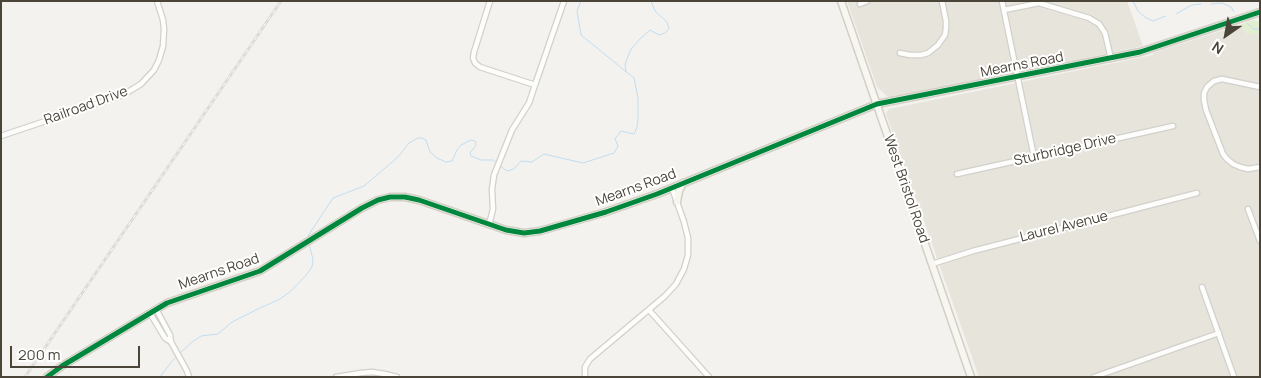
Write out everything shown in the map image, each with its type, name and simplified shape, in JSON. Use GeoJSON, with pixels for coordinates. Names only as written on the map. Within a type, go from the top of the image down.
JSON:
{"type":"FeatureCollection","features":[{"type":"Feature","properties":{"kind":"street","name":"Railroad Drive"},"geometry":{"type":"LineString","coordinates":[[1,136],[123,95],[141,84],[154,70],[163,46],[163,20],[156,1]]}},
{"type":"Feature","properties":{"kind":"street"},"geometry":{"type":"LineString","coordinates":[[490,1],[474,52],[473,58],[475,63],[535,85]]}},
{"type":"Feature","properties":{"kind":"street"},"geometry":{"type":"LineString","coordinates":[[489,225],[493,209],[492,189],[494,175],[512,130],[529,103],[564,1]]}},
{"type":"Feature","properties":{"kind":"street","name":"West Bristol Road"},"geometry":{"type":"LineString","coordinates":[[841,1],[971,377]]}},
{"type":"Feature","properties":{"kind":"street"},"geometry":{"type":"LineString","coordinates":[[860,4],[867,1]]}},
{"type":"Feature","properties":{"kind":"street"},"geometry":{"type":"LineString","coordinates":[[900,53],[921,55],[938,45],[945,36],[946,28],[942,1]]}},
{"type":"Feature","properties":{"kind":"street"},"geometry":{"type":"LineString","coordinates":[[1002,1],[1034,157]]}},
{"type":"Feature","properties":{"kind":"street"},"geometry":{"type":"LineString","coordinates":[[1004,10],[1040,3],[1089,18],[1098,24],[1105,33],[1111,59]]}},
{"type":"Feature","properties":{"kind":"street","name":"Mearns Road"},"geometry":{"type":"LineString","coordinates":[[47,377],[153,311],[176,299],[260,271],[378,200],[396,196],[405,197],[419,200],[489,225],[516,232],[531,232],[606,212],[672,188],[877,104],[1147,51],[1260,12]]}},
{"type":"Feature","properties":{"kind":"street"},"geometry":{"type":"LineString","coordinates":[[1260,87],[1222,79],[1214,81],[1207,86],[1204,100],[1223,154],[1227,159],[1240,167],[1248,169],[1260,168]]}},
{"type":"Feature","properties":{"kind":"street","name":"Sturbridge Drive"},"geometry":{"type":"LineString","coordinates":[[957,174],[1173,126]]}},
{"type":"Feature","properties":{"kind":"street"},"geometry":{"type":"LineString","coordinates":[[677,202],[683,183]]}},
{"type":"Feature","properties":{"kind":"street"},"geometry":{"type":"LineString","coordinates":[[584,377],[585,368],[590,359],[665,296],[676,284],[684,270],[688,255],[688,238],[672,188]]}},
{"type":"Feature","properties":{"kind":"street","name":"Laurel Avenue"},"geometry":{"type":"LineString","coordinates":[[932,264],[998,244],[1197,193]]}},
{"type":"Feature","properties":{"kind":"street"},"geometry":{"type":"LineString","coordinates":[[1248,210],[1260,241]]}},
{"type":"Feature","properties":{"kind":"street"},"geometry":{"type":"LineString","coordinates":[[1202,287],[1234,377]]}},
{"type":"Feature","properties":{"kind":"street"},"geometry":{"type":"LineString","coordinates":[[649,310],[710,377]]}},
{"type":"Feature","properties":{"kind":"street"},"geometry":{"type":"LineString","coordinates":[[153,311],[165,338],[171,342],[190,376]]}},
{"type":"Feature","properties":{"kind":"street"},"geometry":{"type":"LineString","coordinates":[[1094,377],[1219,333]]}},
{"type":"Feature","properties":{"kind":"street"},"geometry":{"type":"LineString","coordinates":[[336,377],[372,372],[397,377]]}},
{"type":"Feature","properties":{"kind":"shaded area"},"geometry":{"type":"Polygon","coordinates":[[[847,1],[1127,1],[1143,46],[889,98],[877,87],[847,1]]]}},
{"type":"Feature","properties":{"kind":"shaded area"},"geometry":{"type":"Polygon","coordinates":[[[1239,25],[1247,34],[1260,34],[1260,377],[979,377],[886,114],[889,109],[1153,55],[1153,53],[1239,25]]]}},
{"type":"Feature","properties":{"kind":"green space"},"geometry":{"type":"Polygon","coordinates":[[[1253,20],[1260,22],[1260,34],[1247,34],[1239,25],[1253,20]]]}},
{"type":"Feature","properties":{"kind":"waterway"},"geometry":{"type":"LineString","coordinates":[[499,165],[507,171],[514,169],[521,161],[532,162],[544,154],[583,163],[614,153],[618,146],[615,139],[621,131],[634,134],[638,119],[638,98],[634,78],[581,35],[577,11],[581,1]]}},
{"type":"Feature","properties":{"kind":"waterway"},"geometry":{"type":"LineString","coordinates":[[626,72],[625,64],[631,49],[640,39],[650,30],[659,35],[669,29],[667,22],[655,11],[651,1]]}},
{"type":"Feature","properties":{"kind":"waterway"},"geometry":{"type":"LineString","coordinates":[[1133,1],[1138,11],[1146,18],[1153,21],[1166,16]]}},
{"type":"Feature","properties":{"kind":"waterway"},"geometry":{"type":"LineString","coordinates":[[1211,4],[1222,3],[1231,7],[1234,12]]}},
{"type":"Feature","properties":{"kind":"waterway"},"geometry":{"type":"LineString","coordinates":[[1176,14],[1192,5],[1201,4]]}},
{"type":"Feature","properties":{"kind":"waterway"},"geometry":{"type":"LineString","coordinates":[[1247,23],[1253,29],[1260,29]]}},
{"type":"Feature","properties":{"kind":"waterway"},"geometry":{"type":"LineString","coordinates":[[308,239],[308,236],[333,198],[364,186],[398,157],[409,143],[418,138],[426,140],[430,152],[446,162],[452,161],[461,145],[471,140],[475,141],[476,145],[470,153],[471,156],[481,160],[493,160],[496,162]]}},
{"type":"Feature","properties":{"kind":"waterway"},"geometry":{"type":"LineString","coordinates":[[180,353],[201,336],[218,334],[232,322],[280,299],[291,291],[312,267],[313,260],[309,243]]}},
{"type":"Feature","properties":{"kind":"waterway"},"geometry":{"type":"LineString","coordinates":[[160,377],[177,356]]}},
{"type":"Feature","properties":{"kind":"railway"},"geometry":{"type":"LineString","coordinates":[[25,377],[281,1]]}},
{"type":"Feature","properties":{"kind":"cycle path"},"geometry":{"type":"LineString","coordinates":[[47,377],[167,303],[260,271],[378,200],[390,197],[405,197],[506,230],[524,233],[540,231],[606,212],[657,194],[877,104],[1140,52],[1260,12]]}}]}
